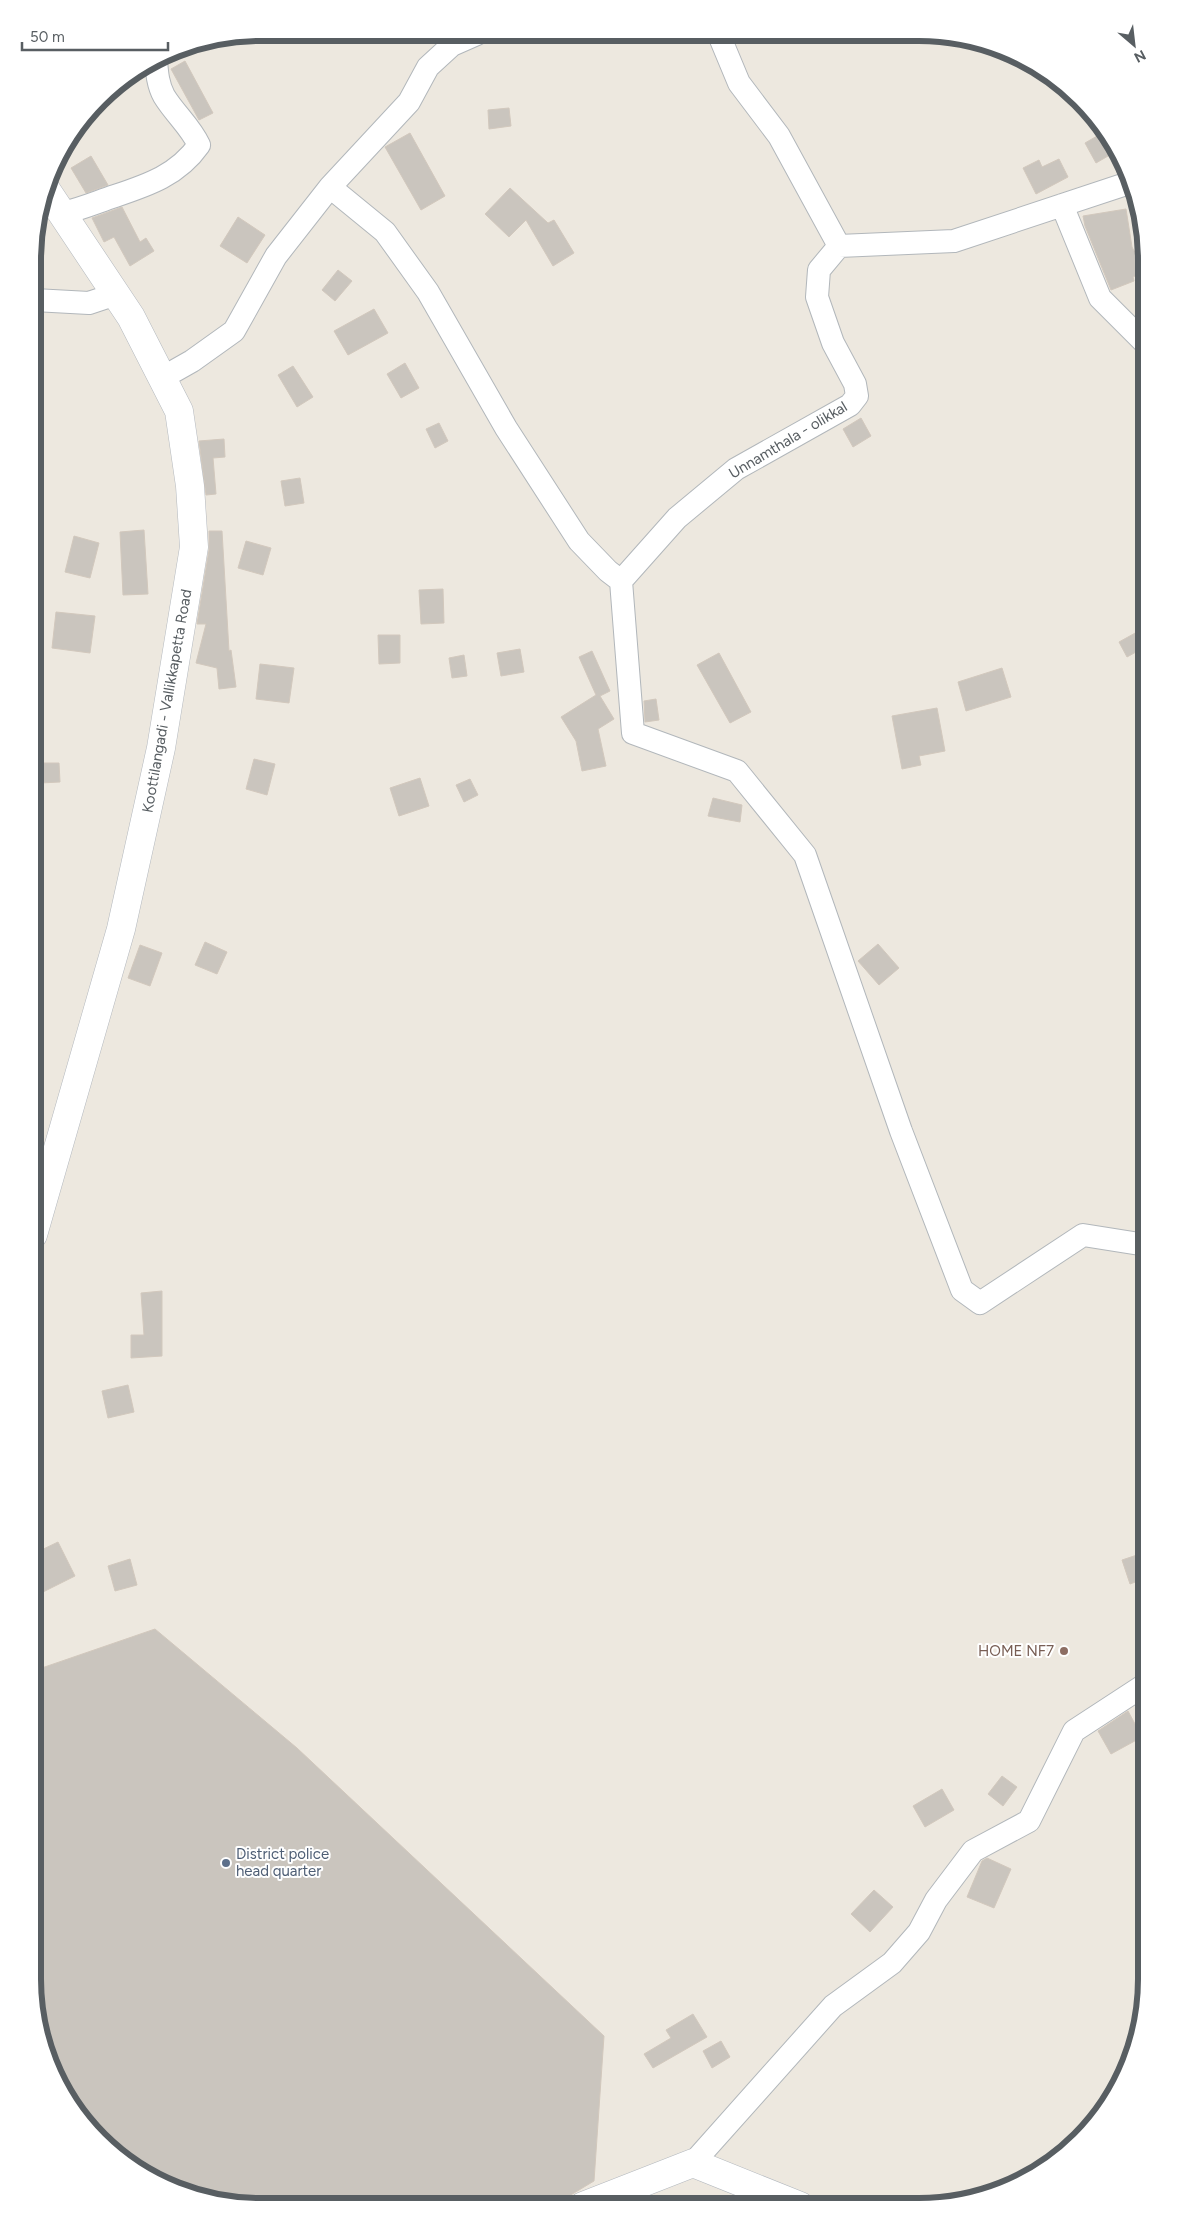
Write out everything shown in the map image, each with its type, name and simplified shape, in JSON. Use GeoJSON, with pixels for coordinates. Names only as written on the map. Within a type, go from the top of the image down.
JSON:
{"type":"FeatureCollection","features":[{"type":"Feature","properties":{"kind":"main road","name":"Koottilangadi - Vallikkapetta Road"},"geometry":{"type":"LineString","coordinates":[[41,1207],[121,930],[161,748],[194,547],[190,486],[179,411],[131,317],[51,197]]}},
{"type":"Feature","properties":{"kind":"main road"},"geometry":{"type":"LineString","coordinates":[[604,2198],[693,2163],[780,2198]]}},
{"type":"Feature","properties":{"kind":"street"},"geometry":{"type":"LineString","coordinates":[[162,378],[192,361],[234,331],[276,256],[330,187],[408,102],[428,67],[452,45],[461,41]]}},
{"type":"Feature","properties":{"kind":"street"},"geometry":{"type":"LineString","coordinates":[[722,41],[739,82],[779,136],[839,246],[954,241],[1124,185]]}},
{"type":"Feature","properties":{"kind":"street"},"geometry":{"type":"LineString","coordinates":[[63,213],[94,205],[151,184],[171,173],[189,159],[199,145],[192,131],[163,94],[157,68]]}},
{"type":"Feature","properties":{"kind":"street"},"geometry":{"type":"LineString","coordinates":[[330,187],[385,232],[428,292],[506,428],[579,541],[608,571],[621,581],[634,733],[737,771],[805,855],[901,1131],[962,1290],[980,1303],[1083,1234],[1138,1244]]}},
{"type":"Feature","properties":{"kind":"street"},"geometry":{"type":"LineString","coordinates":[[1062,205],[1100,298],[1138,336]]}},
{"type":"Feature","properties":{"kind":"street","name":"Unnamthala - olikkal"},"geometry":{"type":"LineString","coordinates":[[621,581],[678,518],[736,470],[850,405],[857,396],[855,384],[834,343],[817,297],[818,270],[839,246]]}},
{"type":"Feature","properties":{"kind":"street"},"geometry":{"type":"LineString","coordinates":[[41,300],[89,303],[116,294]]}},
{"type":"Feature","properties":{"kind":"street"},"geometry":{"type":"LineString","coordinates":[[693,2163],[833,2006],[892,1963],[920,1932],[936,1900],[973,1851],[1029,1821],[1074,1731],[1138,1689]]}},
{"type":"Feature","properties":{"kind":"building"},"geometry":{"type":"Polygon","coordinates":[[[185,61],[213,113],[199,120],[171,69],[185,61]]]}},
{"type":"Feature","properties":{"kind":"building"},"geometry":{"type":"Polygon","coordinates":[[[509,108],[511,126],[489,129],[488,110],[509,108]]]}},
{"type":"Feature","properties":{"kind":"building"},"geometry":{"type":"Polygon","coordinates":[[[410,133],[445,196],[421,210],[385,147],[410,133]]]}},
{"type":"Feature","properties":{"kind":"building"},"geometry":{"type":"Polygon","coordinates":[[[1098,135],[1110,155],[1096,163],[1085,143],[1098,135]]]}},
{"type":"Feature","properties":{"kind":"building"},"geometry":{"type":"Polygon","coordinates":[[[91,156],[108,185],[86,193],[71,168],[91,156]]]}},
{"type":"Feature","properties":{"kind":"building"},"geometry":{"type":"Polygon","coordinates":[[[1059,159],[1068,177],[1036,194],[1023,168],[1039,160],[1042,167],[1059,159]]]}},
{"type":"Feature","properties":{"kind":"building"},"geometry":{"type":"Polygon","coordinates":[[[510,188],[548,223],[554,220],[574,253],[553,266],[526,220],[509,237],[485,214],[510,188]]]}},
{"type":"Feature","properties":{"kind":"building"},"geometry":{"type":"Polygon","coordinates":[[[122,207],[140,242],[146,238],[154,251],[130,266],[114,237],[104,242],[92,218],[122,207]]]}},
{"type":"Feature","properties":{"kind":"building"},"geometry":{"type":"Polygon","coordinates":[[[1126,209],[1132,247],[1138,258],[1138,274],[1133,277],[1134,281],[1111,290],[1085,226],[1083,216],[1126,209]]]}},
{"type":"Feature","properties":{"kind":"building"},"geometry":{"type":"Polygon","coordinates":[[[238,217],[265,235],[247,263],[220,246],[238,217]]]}},
{"type":"Feature","properties":{"kind":"building"},"geometry":{"type":"Polygon","coordinates":[[[338,270],[352,281],[335,301],[322,290],[338,270]]]}},
{"type":"Feature","properties":{"kind":"building"},"geometry":{"type":"Polygon","coordinates":[[[374,309],[388,333],[348,355],[334,331],[374,309]]]}},
{"type":"Feature","properties":{"kind":"building"},"geometry":{"type":"Polygon","coordinates":[[[405,363],[419,388],[401,398],[387,374],[405,363]]]}},
{"type":"Feature","properties":{"kind":"building"},"geometry":{"type":"Polygon","coordinates":[[[293,366],[313,397],[297,407],[278,375],[293,366]]]}},
{"type":"Feature","properties":{"kind":"building"},"geometry":{"type":"Polygon","coordinates":[[[861,418],[871,436],[853,447],[843,429],[861,418]]]}},
{"type":"Feature","properties":{"kind":"building"},"geometry":{"type":"Polygon","coordinates":[[[439,423],[448,441],[435,448],[426,429],[439,423]]]}},
{"type":"Feature","properties":{"kind":"building"},"geometry":{"type":"Polygon","coordinates":[[[224,439],[225,457],[213,458],[216,494],[206,495],[199,441],[224,439]]]}},
{"type":"Feature","properties":{"kind":"building"},"geometry":{"type":"Polygon","coordinates":[[[300,478],[304,503],[285,506],[281,481],[300,478]]]}},
{"type":"Feature","properties":{"kind":"building"},"geometry":{"type":"Polygon","coordinates":[[[144,530],[148,594],[123,595],[120,532],[144,530]]]}},
{"type":"Feature","properties":{"kind":"building"},"geometry":{"type":"Polygon","coordinates":[[[209,531],[222,531],[229,651],[231,650],[236,687],[219,689],[217,668],[196,663],[206,624],[197,624],[209,550],[209,531]]]}},
{"type":"Feature","properties":{"kind":"building"},"geometry":{"type":"Polygon","coordinates":[[[74,536],[99,543],[90,578],[65,572],[74,536]]]}},
{"type":"Feature","properties":{"kind":"building"},"geometry":{"type":"Polygon","coordinates":[[[246,541],[271,548],[263,575],[238,568],[246,541]]]}},
{"type":"Feature","properties":{"kind":"building"},"geometry":{"type":"Polygon","coordinates":[[[443,589],[444,623],[421,624],[419,590],[443,589]]]}},
{"type":"Feature","properties":{"kind":"building"},"geometry":{"type":"Polygon","coordinates":[[[56,612],[95,616],[90,653],[52,648],[56,612]]]}},
{"type":"Feature","properties":{"kind":"building"},"geometry":{"type":"Polygon","coordinates":[[[1137,632],[1138,651],[1127,657],[1119,642],[1137,632]]]}},
{"type":"Feature","properties":{"kind":"building"},"geometry":{"type":"Polygon","coordinates":[[[378,635],[400,635],[400,663],[379,664],[378,635]]]}},
{"type":"Feature","properties":{"kind":"building"},"geometry":{"type":"Polygon","coordinates":[[[520,649],[524,672],[501,676],[497,653],[520,649]]]}},
{"type":"Feature","properties":{"kind":"building"},"geometry":{"type":"Polygon","coordinates":[[[592,651],[610,691],[600,696],[614,719],[598,729],[606,766],[582,771],[576,741],[561,717],[596,695],[579,657],[592,651]]]}},
{"type":"Feature","properties":{"kind":"building"},"geometry":{"type":"Polygon","coordinates":[[[719,653],[751,712],[730,723],[697,665],[719,653]]]}},
{"type":"Feature","properties":{"kind":"building"},"geometry":{"type":"Polygon","coordinates":[[[464,655],[467,676],[452,678],[449,658],[464,655]]]}},
{"type":"Feature","properties":{"kind":"building"},"geometry":{"type":"Polygon","coordinates":[[[260,664],[294,668],[289,703],[256,699],[260,664]]]}},
{"type":"Feature","properties":{"kind":"building"},"geometry":{"type":"Polygon","coordinates":[[[1002,668],[1011,697],[966,711],[958,682],[1002,668]]]}},
{"type":"Feature","properties":{"kind":"building"},"geometry":{"type":"Polygon","coordinates":[[[656,699],[659,720],[645,722],[644,701],[656,699]]]}},
{"type":"Feature","properties":{"kind":"building"},"geometry":{"type":"Polygon","coordinates":[[[937,708],[945,751],[919,756],[921,765],[902,769],[892,716],[937,708]]]}},
{"type":"Feature","properties":{"kind":"building"},"geometry":{"type":"Polygon","coordinates":[[[254,759],[275,764],[267,795],[246,789],[254,759]]]}},
{"type":"Feature","properties":{"kind":"building"},"geometry":{"type":"Polygon","coordinates":[[[41,763],[59,763],[60,782],[41,783],[41,763]]]}},
{"type":"Feature","properties":{"kind":"building"},"geometry":{"type":"Polygon","coordinates":[[[420,778],[429,806],[399,816],[390,788],[420,778]]]}},
{"type":"Feature","properties":{"kind":"building"},"geometry":{"type":"Polygon","coordinates":[[[470,779],[478,795],[464,802],[456,785],[470,779]]]}},
{"type":"Feature","properties":{"kind":"building"},"geometry":{"type":"Polygon","coordinates":[[[713,798],[742,805],[740,822],[708,816],[713,798]]]}},
{"type":"Feature","properties":{"kind":"building"},"geometry":{"type":"Polygon","coordinates":[[[205,942],[227,952],[217,974],[195,965],[205,942]]]}},
{"type":"Feature","properties":{"kind":"building"},"geometry":{"type":"Polygon","coordinates":[[[878,944],[899,968],[879,985],[858,961],[878,944]]]}},
{"type":"Feature","properties":{"kind":"building"},"geometry":{"type":"Polygon","coordinates":[[[140,945],[162,953],[150,986],[128,978],[140,945]]]}},
{"type":"Feature","properties":{"kind":"building"},"geometry":{"type":"Polygon","coordinates":[[[162,1291],[162,1356],[131,1358],[131,1335],[144,1335],[141,1293],[162,1291]]]}},
{"type":"Feature","properties":{"kind":"building"},"geometry":{"type":"Polygon","coordinates":[[[128,1385],[134,1412],[108,1418],[102,1391],[128,1385]]]}},
{"type":"Feature","properties":{"kind":"building"},"geometry":{"type":"Polygon","coordinates":[[[58,1542],[75,1576],[41,1593],[41,1550],[58,1542]]]}},
{"type":"Feature","properties":{"kind":"building"},"geometry":{"type":"Polygon","coordinates":[[[1138,1555],[1138,1581],[1130,1584],[1122,1560],[1138,1555]]]}},
{"type":"Feature","properties":{"kind":"building"},"geometry":{"type":"Polygon","coordinates":[[[130,1559],[137,1585],[115,1591],[108,1566],[130,1559]]]}},
{"type":"Feature","properties":{"kind":"building","name":"District police head quarter"},"geometry":{"type":"Polygon","coordinates":[[[155,1629],[297,1748],[604,2036],[594,2181],[566,2198],[261,2198],[232,2196],[190,2186],[164,2175],[139,2161],[105,2134],[78,2100],[64,2075],[53,2049],[43,2007],[41,1978],[41,1668],[155,1629]]]}},
{"type":"Feature","properties":{"kind":"building"},"geometry":{"type":"Polygon","coordinates":[[[1128,1711],[1138,1730],[1138,1739],[1111,1754],[1098,1731],[1128,1711]]]}},
{"type":"Feature","properties":{"kind":"building"},"geometry":{"type":"Polygon","coordinates":[[[1002,1776],[1017,1787],[1003,1806],[988,1794],[1002,1776]]]}},
{"type":"Feature","properties":{"kind":"building"},"geometry":{"type":"Polygon","coordinates":[[[942,1789],[954,1810],[925,1827],[913,1806],[942,1789]]]}},
{"type":"Feature","properties":{"kind":"building"},"geometry":{"type":"Polygon","coordinates":[[[987,1858],[1011,1869],[994,1908],[967,1897],[982,1861],[987,1858]]]}},
{"type":"Feature","properties":{"kind":"building"},"geometry":{"type":"Polygon","coordinates":[[[874,1890],[893,1907],[870,1932],[851,1914],[874,1890]]]}},
{"type":"Feature","properties":{"kind":"building"},"geometry":{"type":"Polygon","coordinates":[[[693,2014],[707,2037],[653,2068],[644,2054],[671,2038],[666,2030],[693,2014]]]}},
{"type":"Feature","properties":{"kind":"building"},"geometry":{"type":"Polygon","coordinates":[[[721,2041],[730,2057],[712,2068],[703,2051],[721,2041]]]}},
{"type":"Feature","properties":{"kind":"place","name":"HOME NF7"},"geometry":{"type":"Point","coordinates":[1064,1651]}},
{"type":"Feature","properties":{"kind":"place","name":"District police head quarter"},"geometry":{"type":"Point","coordinates":[226,1863]}}]}
